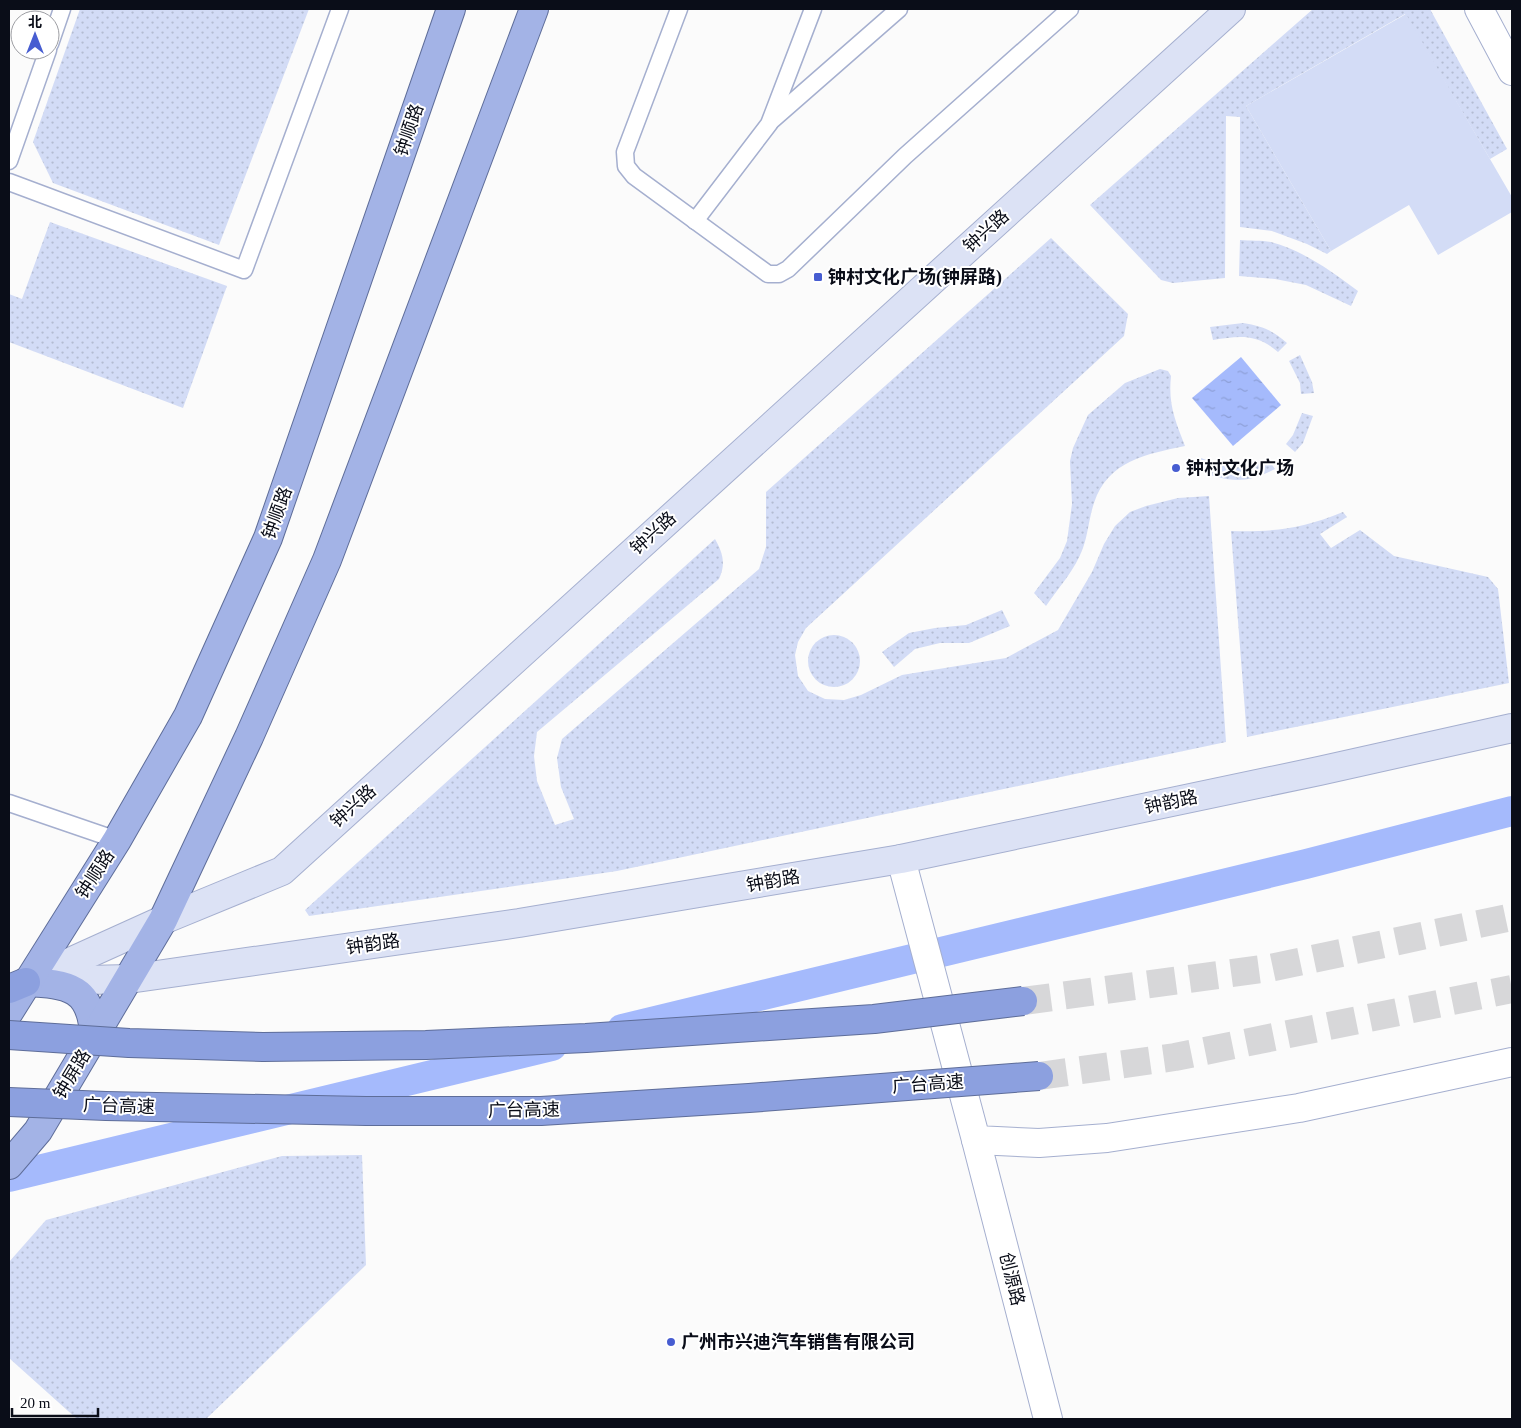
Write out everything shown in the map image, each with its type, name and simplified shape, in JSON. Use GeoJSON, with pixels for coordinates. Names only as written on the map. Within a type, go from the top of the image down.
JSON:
{"type":"FeatureCollection","features":[{"type":"Feature","properties":{"kind":"highway","name":"钟顺路"},"geometry":{"type":"LineString","coordinates":[[18,986],[117,840],[188,716],[268,538],[450,9]]}},
{"type":"Feature","properties":{"kind":"highway"},"geometry":{"type":"LineString","coordinates":[[129,979],[163,920],[249,737],[327,560],[534,9]]}},
{"type":"Feature","properties":{"kind":"highway","name":"钟屏路"},"geometry":{"type":"LineString","coordinates":[[9,1165],[38,1130],[129,979]]}},
{"type":"Feature","properties":{"kind":"highway"},"geometry":{"type":"LineString","coordinates":[[9,1012],[18,986],[58,984],[72,988],[83,997],[94,1025],[94,1036]]}},
{"type":"Feature","properties":{"kind":"highway"},"geometry":{"type":"LineString","coordinates":[[9,1035],[130,1043],[215,1046],[426,1045],[586,1038],[874,1019],[1023,1001]]}},
{"type":"Feature","properties":{"kind":"highway","name":"广台高速"},"geometry":{"type":"LineString","coordinates":[[9,1102],[366,1111],[541,1111],[749,1098],[1039,1076]]}},
{"type":"Feature","properties":{"kind":"main road","name":"钟兴路"},"geometry":{"type":"LineString","coordinates":[[18,986],[163,920],[282,871],[1231,9]]}},
{"type":"Feature","properties":{"kind":"main road","name":"钟韵路"},"geometry":{"type":"LineString","coordinates":[[18,986],[129,979],[519,924],[900,859],[1319,771],[1512,728]]}},
{"type":"Feature","properties":{"kind":"street"},"geometry":{"type":"LineString","coordinates":[[1479,9],[1512,71]]}},
{"type":"Feature","properties":{"kind":"street","name":"创源路"},"geometry":{"type":"LineString","coordinates":[[900,859],[976,1140],[1048,1419]]}},
{"type":"Feature","properties":{"kind":"street"},"geometry":{"type":"LineString","coordinates":[[976,1140],[1040,1142],[1107,1138],[1299,1108],[1512,1062]]}},
{"type":"Feature","properties":{"kind":"lane"},"geometry":{"type":"LineString","coordinates":[[9,182],[244,270],[340,9]]}},
{"type":"Feature","properties":{"kind":"lane"},"geometry":{"type":"LineString","coordinates":[[679,9],[625,152],[626,166],[634,176],[768,274],[779,274],[788,269],[905,156],[1070,9]]}},
{"type":"Feature","properties":{"kind":"lane"},"geometry":{"type":"LineString","coordinates":[[769,124],[813,9]]}},
{"type":"Feature","properties":{"kind":"lane"},"geometry":{"type":"LineString","coordinates":[[694,221],[769,124],[899,9]]}},
{"type":"Feature","properties":{"kind":"lane"},"geometry":{"type":"LineString","coordinates":[[9,161],[44,60]]}},
{"type":"Feature","properties":{"kind":"lane"},"geometry":{"type":"LineString","coordinates":[[9,804],[117,840]]}},
{"type":"Feature","properties":{"kind":"shaded area"},"geometry":{"type":"Polygon","coordinates":[[[80,9],[309,9],[219,245],[53,183],[33,142],[80,9]]]}},
{"type":"Feature","properties":{"kind":"shaded area"},"geometry":{"type":"Polygon","coordinates":[[[1313,9],[1430,9],[1507,149],[1490,159],[1405,14],[1246,106],[1331,251],[1327,254],[1307,244],[1272,231],[1240,227],[1240,117],[1226,116],[1225,278],[1173,283],[1161,280],[1090,205],[1313,9]]]}},
{"type":"Feature","properties":{"kind":"shaded area"},"geometry":{"type":"Polygon","coordinates":[[[1406,14],[1512,197],[1512,212],[1438,255],[1409,205],[1331,251],[1246,106],[1406,14]]]}},
{"type":"Feature","properties":{"kind":"shaded area"},"geometry":{"type":"Polygon","coordinates":[[[50,222],[227,286],[183,408],[9,342],[9,294],[22,299],[50,222]]]}},
{"type":"Feature","properties":{"kind":"shaded area"},"geometry":{"type":"Polygon","coordinates":[[[1051,238],[1128,314],[1124,336],[806,628],[798,642],[795,655],[798,676],[808,691],[825,699],[844,700],[861,695],[902,675],[1006,658],[1058,630],[1092,572],[1104,544],[1115,526],[1130,512],[1178,498],[1209,496],[1226,742],[617,871],[309,916],[305,910],[715,539],[723,559],[719,579],[537,732],[534,756],[537,781],[555,825],[574,819],[561,787],[557,758],[562,739],[759,569],[766,547],[766,492],[1051,238]]]}},
{"type":"Feature","properties":{"kind":"shaded area"},"geometry":{"type":"Polygon","coordinates":[[[1240,240],[1271,242],[1317,262],[1358,291],[1351,306],[1306,285],[1275,279],[1239,276],[1240,240]]]}},
{"type":"Feature","properties":{"kind":"shaded area"},"geometry":{"type":"Polygon","coordinates":[[[1243,323],[1266,329],[1287,343],[1278,352],[1262,342],[1247,337],[1213,340],[1210,327],[1243,323]]]}},
{"type":"Feature","properties":{"kind":"shaded area"},"geometry":{"type":"Polygon","coordinates":[[[1300,355],[1312,382],[1314,393],[1301,394],[1300,383],[1289,361],[1300,355]]]}},
{"type":"Feature","properties":{"kind":"shaded area"},"geometry":{"type":"Polygon","coordinates":[[[1160,369],[1168,371],[1171,376],[1171,404],[1185,446],[1143,456],[1119,469],[1109,478],[1100,489],[1094,503],[1085,543],[1080,556],[1046,606],[1034,593],[1060,558],[1067,541],[1072,504],[1070,461],[1073,448],[1088,415],[1125,383],[1160,369]]]}},
{"type":"Feature","properties":{"kind":"shaded area"},"geometry":{"type":"Polygon","coordinates":[[[1302,413],[1313,416],[1303,443],[1295,452],[1286,444],[1293,435],[1302,413]]]}},
{"type":"Feature","properties":{"kind":"shaded area"},"geometry":{"type":"Polygon","coordinates":[[[1201,458],[1235,467],[1251,466],[1268,459],[1275,469],[1255,478],[1245,480],[1227,479],[1197,470],[1201,458]]]}},
{"type":"Feature","properties":{"kind":"shaded area"},"geometry":{"type":"Polygon","coordinates":[[[1343,512],[1347,517],[1320,534],[1331,548],[1360,530],[1394,556],[1488,577],[1498,589],[1509,683],[1247,737],[1231,531],[1275,530],[1301,526],[1343,512]]]}},
{"type":"Feature","properties":{"kind":"shaded area"},"geometry":{"type":"Polygon","coordinates":[[[1002,610],[1010,626],[969,643],[940,643],[915,649],[894,667],[882,652],[909,633],[966,625],[1002,610]]]}},
{"type":"Feature","properties":{"kind":"shaded area"},"geometry":{"type":"Polygon","coordinates":[[[834,635],[844,637],[852,643],[858,651],[860,661],[858,671],[852,679],[844,685],[834,687],[824,685],[816,679],[810,671],[808,661],[810,651],[816,643],[824,637],[834,635]]]}},
{"type":"Feature","properties":{"kind":"shaded area"},"geometry":{"type":"Polygon","coordinates":[[[362,1155],[366,1265],[206,1419],[77,1419],[9,1358],[9,1262],[46,1220],[282,1156],[362,1155]]]}},
{"type":"Feature","properties":{"kind":"water"},"geometry":{"type":"Polygon","coordinates":[[[1241,357],[1281,405],[1233,446],[1192,398],[1241,357]]]}},
{"type":"Feature","properties":{"kind":"waterway"},"geometry":{"type":"LineString","coordinates":[[622,1029],[1306,864],[1512,811]]}},
{"type":"Feature","properties":{"kind":"waterway"},"geometry":{"type":"LineString","coordinates":[[9,1177],[552,1046]]}},
{"type":"Feature","properties":{"kind":"tunnel"},"geometry":{"type":"LineString","coordinates":[[1023,1001],[1270,968],[1512,917]]}},
{"type":"Feature","properties":{"kind":"tunnel"},"geometry":{"type":"LineString","coordinates":[[1039,1076],[1175,1057],[1512,989]]}},
{"type":"Feature","properties":{"kind":"place","name":"钟村文化广场(钟屏路)"},"geometry":{"type":"Point","coordinates":[818,277]}},
{"type":"Feature","properties":{"kind":"place","name":"钟村文化广场"},"geometry":{"type":"Point","coordinates":[1176,468]}},
{"type":"Feature","properties":{"kind":"place","name":"广州市兴迪汽车销售有限公司"},"geometry":{"type":"Point","coordinates":[671,1342]}}]}
